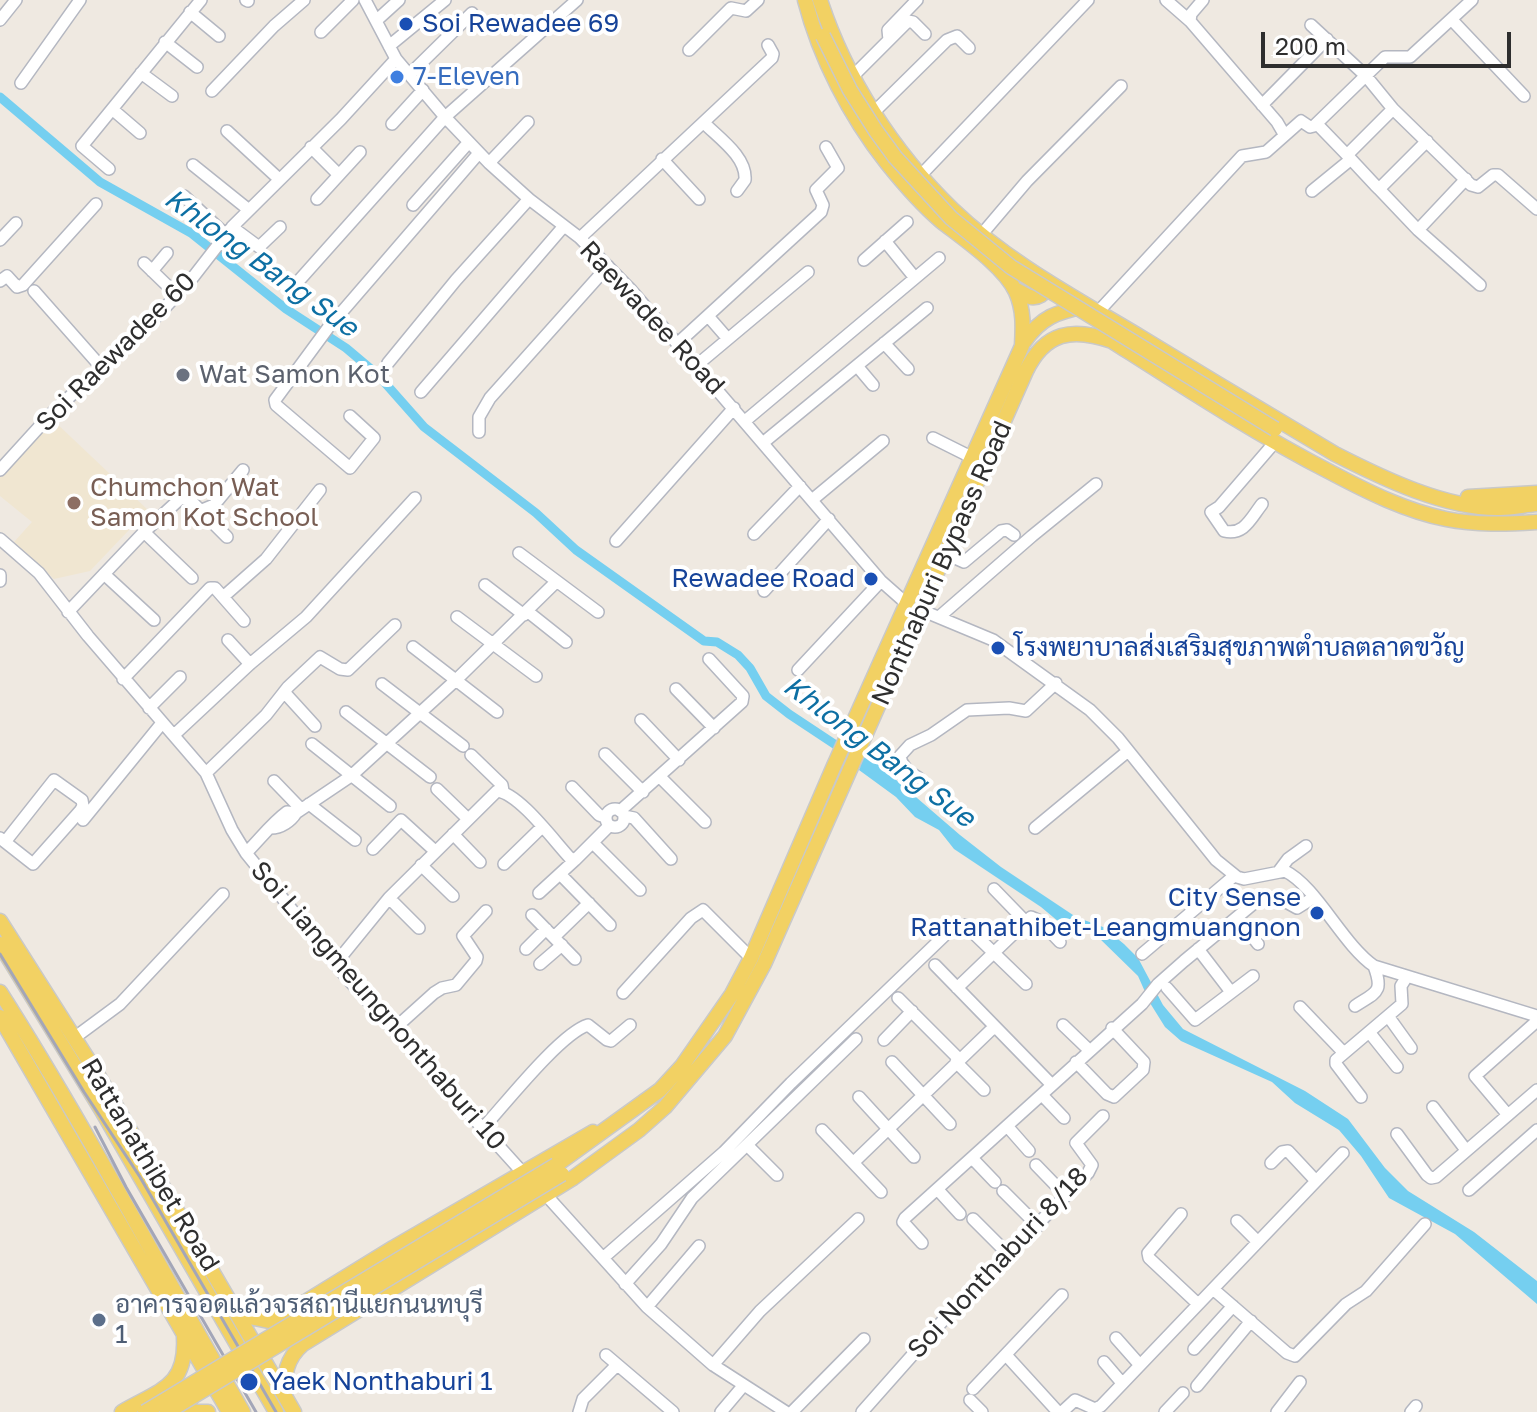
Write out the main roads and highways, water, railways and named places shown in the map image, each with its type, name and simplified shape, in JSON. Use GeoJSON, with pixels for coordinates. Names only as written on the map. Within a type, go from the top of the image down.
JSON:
{"type":"FeatureCollection","features":[{"type":"Feature","properties":{"kind":"main road"},"geometry":{"type":"LineString","coordinates":[[805,0],[850,90],[903,167],[951,218],[1011,267],[1359,487],[1445,519],[1505,524],[1537,522]]}},
{"type":"Feature","properties":{"kind":"main road"},"geometry":{"type":"LineString","coordinates":[[805,0],[822,52],[841,91],[885,160],[923,203],[994,266],[1015,289],[1030,298],[1041,295],[1042,289],[1033,271]]}},
{"type":"Feature","properties":{"kind":"main road"},"geometry":{"type":"LineString","coordinates":[[820,0],[853,76],[874,112],[921,175],[954,210],[1033,271],[1335,454],[1429,499],[1537,493]]}},
{"type":"Feature","properties":{"kind":"main road","name":"Nonthaburi Bypass Road"},"geometry":{"type":"LineString","coordinates":[[1015,289],[1023,315],[1022,346]]}},
{"type":"Feature","properties":{"kind":"main road","name":"Nonthaburi Bypass Road"},"geometry":{"type":"LineString","coordinates":[[623,1118],[660,1090],[682,1066],[732,994],[751,958],[1022,346],[1034,326],[1056,314],[1093,309]]}},
{"type":"Feature","properties":{"kind":"main road"},"geometry":{"type":"LineString","coordinates":[[1056,314],[1063,316],[1067,322],[1058,336]]}},
{"type":"Feature","properties":{"kind":"main road"},"geometry":{"type":"LineString","coordinates":[[1058,336],[1080,333],[1112,341],[1275,435],[1429,499],[1501,515],[1537,512]]}},
{"type":"Feature","properties":{"kind":"main road","name":"Nonthaburi Bypass Road"},"geometry":{"type":"LineString","coordinates":[[639,1130],[693,1076],[725,1036],[745,1003],[1032,358],[1040,348],[1058,336]]}},
{"type":"Feature","properties":{"kind":"main road"},"geometry":{"type":"LineString","coordinates":[[1359,487],[1500,508],[1537,504]]}},
{"type":"Feature","properties":{"kind":"main road","name":"Rattanathibet Road"},"geometry":{"type":"LineString","coordinates":[[0,921],[240,1315],[294,1412]]}},
{"type":"Feature","properties":{"kind":"main road","name":"Rattanathibet Road"},"geometry":{"type":"LineString","coordinates":[[0,944],[101,1109],[276,1412]]}},
{"type":"Feature","properties":{"kind":"main road"},"geometry":{"type":"LineString","coordinates":[[2,996],[28,1063]]}},
{"type":"Feature","properties":{"kind":"main road","name":"Rattanathibet Road"},"geometry":{"type":"LineString","coordinates":[[2,996],[67,1099],[150,1252],[243,1412]]}},
{"type":"Feature","properties":{"kind":"main road","name":"Rattanathibet Road"},"geometry":{"type":"LineString","coordinates":[[0,1017],[229,1412]]}},
{"type":"Feature","properties":{"kind":"main road"},"geometry":{"type":"LineString","coordinates":[[167,1412],[559,1169],[623,1118]]}},
{"type":"Feature","properties":{"kind":"main road"},"geometry":{"type":"LineString","coordinates":[[240,1315],[269,1321],[281,1317],[577,1140],[623,1118]]}},
{"type":"Feature","properties":{"kind":"main road"},"geometry":{"type":"LineString","coordinates":[[145,1412],[559,1169],[639,1130]]}},
{"type":"Feature","properties":{"kind":"main road"},"geometry":{"type":"LineString","coordinates":[[281,1317],[276,1330],[278,1338],[291,1347],[303,1344],[599,1162],[639,1130]]}},
{"type":"Feature","properties":{"kind":"main road"},"geometry":{"type":"LineString","coordinates":[[122,1412],[169,1384],[184,1366],[184,1332]]}},
{"type":"Feature","properties":{"kind":"main road"},"geometry":{"type":"LineString","coordinates":[[285,1396],[284,1378],[288,1362],[303,1344]]}},
{"type":"Feature","properties":{"kind":"main road"},"geometry":{"type":"LineString","coordinates":[[169,1384],[181,1383],[187,1388],[191,1394],[189,1412],[208,1412]]}},
{"type":"Feature","properties":{"kind":"water"},"geometry":{"type":"Polygon","coordinates":[[[866,754],[1001,867],[1076,917],[1103,927],[1124,944],[1138,958],[1163,1005],[1183,1029],[1305,1091],[1348,1119],[1385,1168],[1408,1191],[1474,1232],[1537,1281],[1537,1304],[1455,1234],[1389,1198],[1339,1130],[1295,1103],[1272,1082],[1181,1041],[1165,1027],[1138,976],[1097,936],[1059,922],[954,849],[939,830],[915,817],[896,797],[859,770],[866,754]]]}},
{"type":"Feature","properties":{"kind":"waterway","name":"Khlong Bang Sue"},"geometry":{"type":"LineString","coordinates":[[0,97],[100,182],[191,233],[286,309],[346,348],[378,375],[424,427],[536,513],[576,550],[704,641],[717,642],[738,655],[750,668],[766,696],[872,769]]}},
{"type":"Feature","properties":{"kind":"railway"},"geometry":{"type":"LineString","coordinates":[[0,954],[140,1177],[276,1412]]}},
{"type":"Feature","properties":{"kind":"railway"},"geometry":{"type":"LineString","coordinates":[[95,1127],[126,1187],[256,1412]]}},
{"type":"Feature","properties":{"kind":"place","name":"Soi Rewadee 69"},"geometry":{"type":"Point","coordinates":[406,24]}},
{"type":"Feature","properties":{"kind":"place","name":"7-Eleven"},"geometry":{"type":"Point","coordinates":[397,77]}},
{"type":"Feature","properties":{"kind":"place","name":"Wat Samon Kot"},"geometry":{"type":"Point","coordinates":[183,375]}},
{"type":"Feature","properties":{"kind":"place","name":"Chumchon Wat Samon Kot School"},"geometry":{"type":"Point","coordinates":[74,503]}},
{"type":"Feature","properties":{"kind":"place","name":"Rewadee Road"},"geometry":{"type":"Point","coordinates":[871,579]}},
{"type":"Feature","properties":{"kind":"place","name":"โรงพยาบาลส่งเสริมสุขภาพตำบลตลาดขวัญ"},"geometry":{"type":"Point","coordinates":[998,648]}},
{"type":"Feature","properties":{"kind":"place","name":"City Sense Rattanathibet-Leangmuangnon"},"geometry":{"type":"Point","coordinates":[1317,913]}},
{"type":"Feature","properties":{"kind":"place","name":"อาคารจอดแล้วจรสถานีแยกนนทบุรี 1"},"geometry":{"type":"Point","coordinates":[99,1320]}},
{"type":"Feature","properties":{"kind":"place","name":"Yaek Nonthaburi 1"},"geometry":{"type":"Point","coordinates":[249,1382]}}]}
